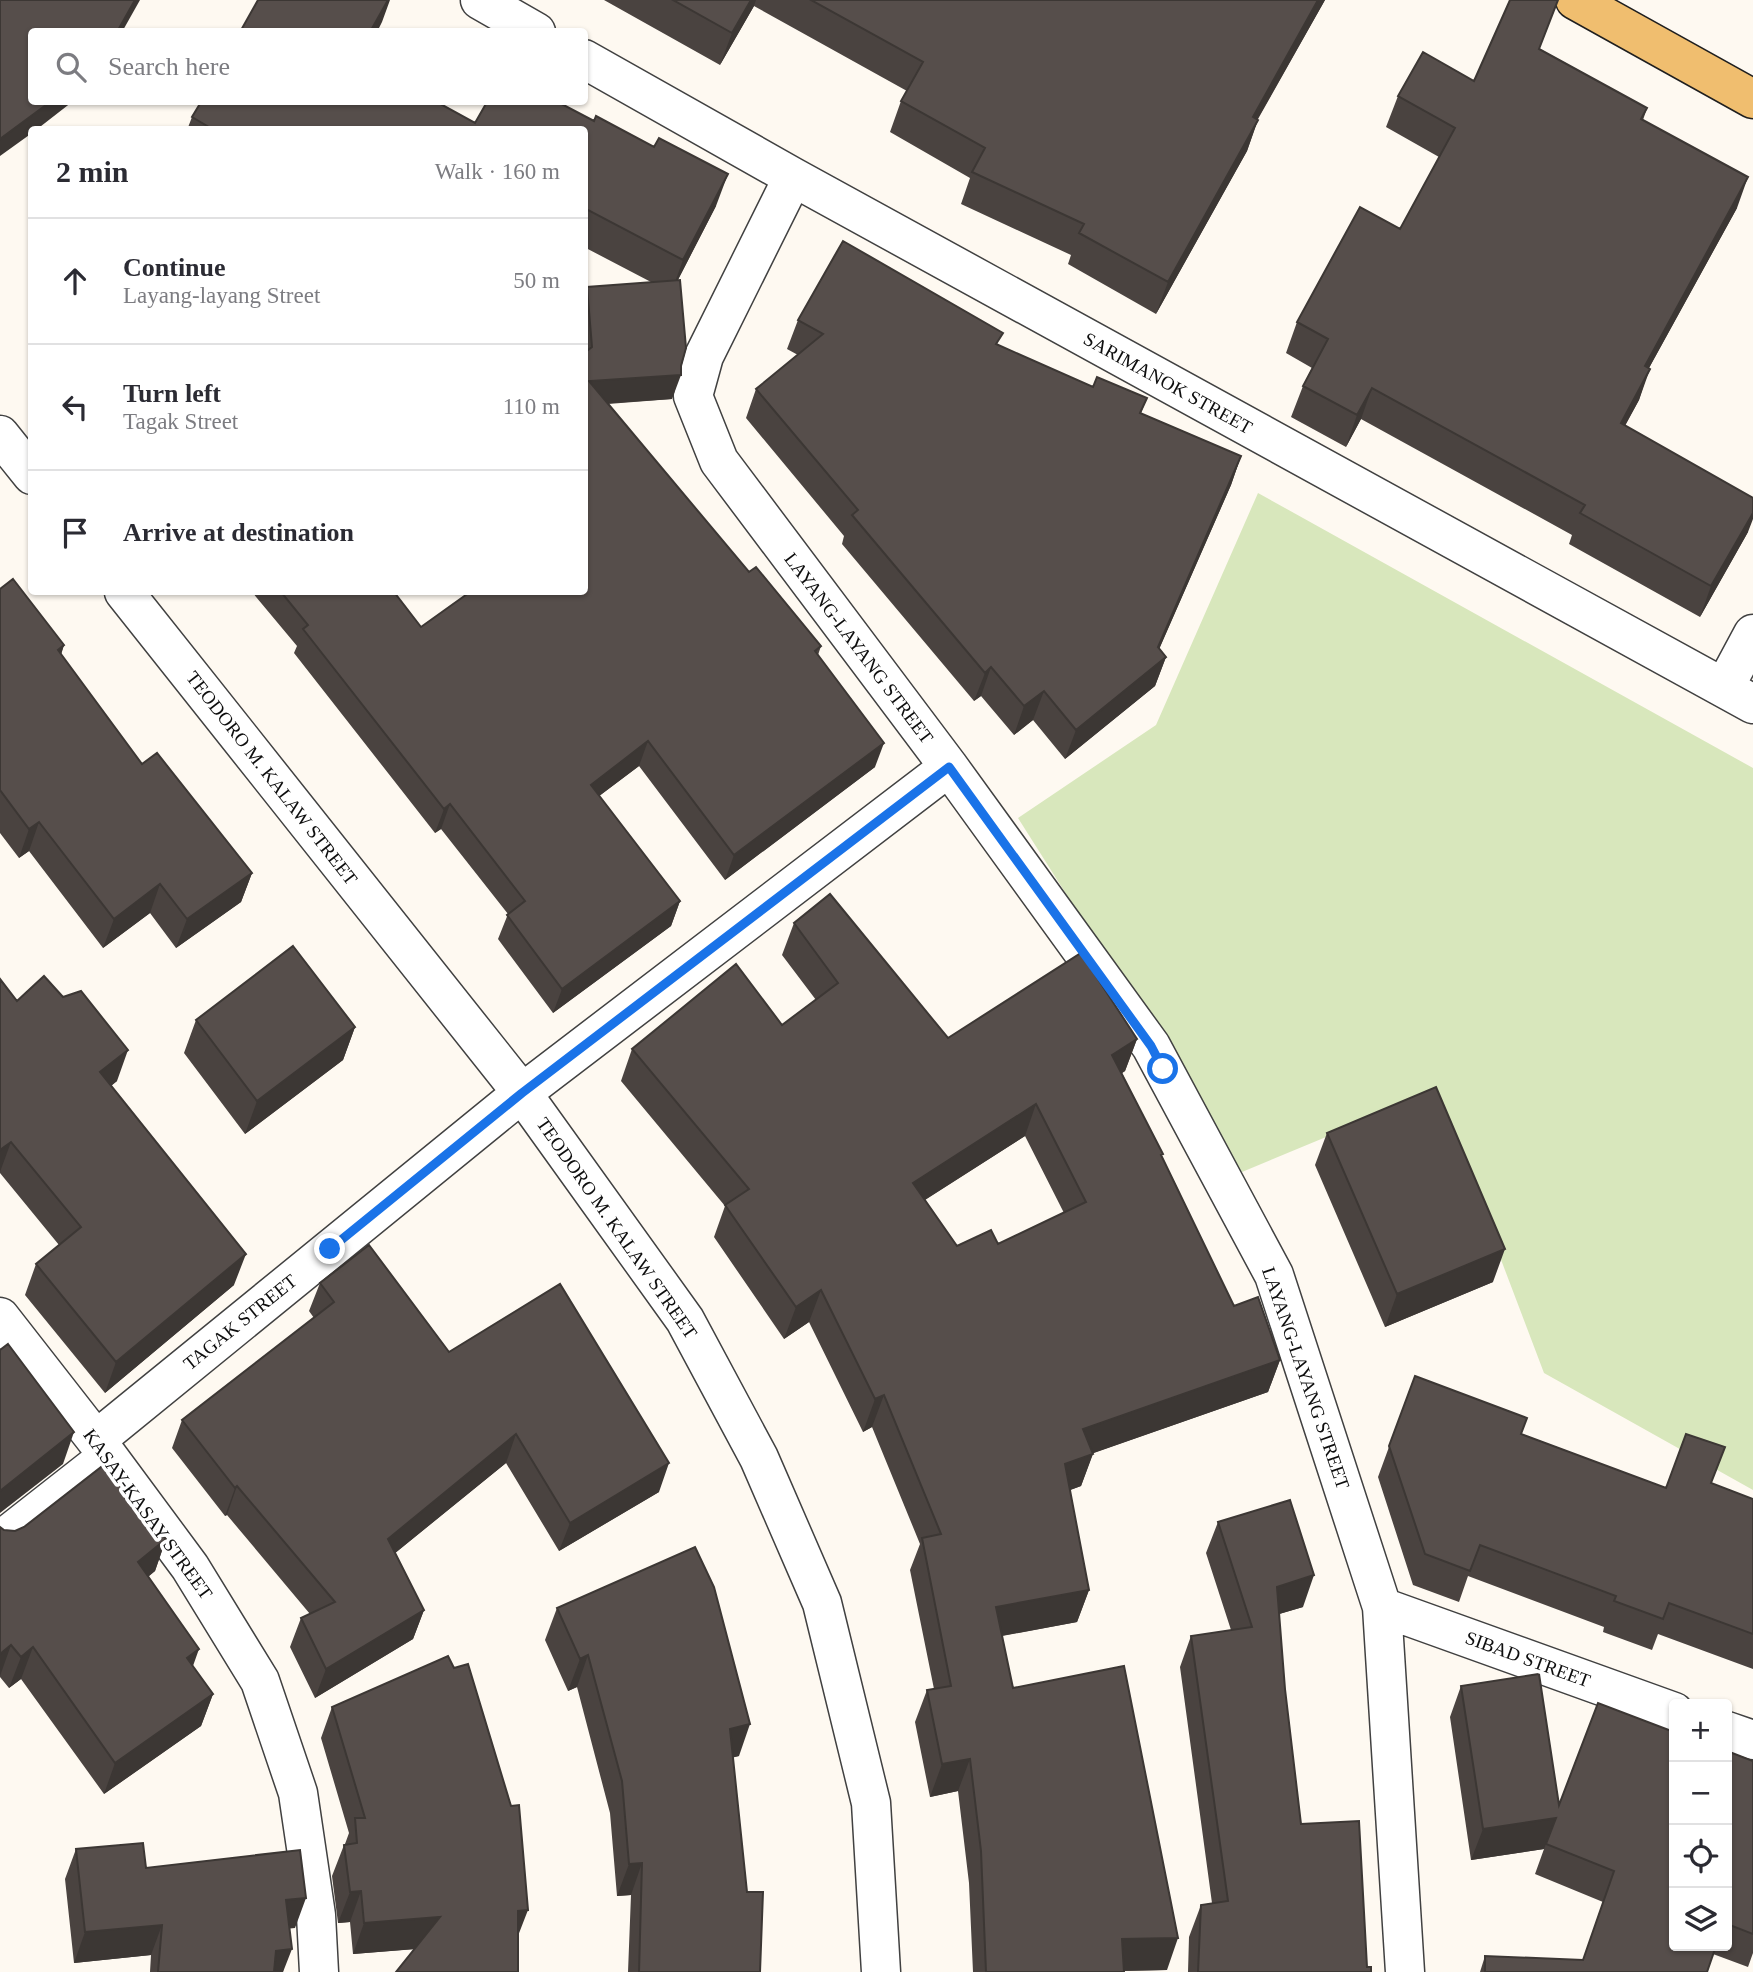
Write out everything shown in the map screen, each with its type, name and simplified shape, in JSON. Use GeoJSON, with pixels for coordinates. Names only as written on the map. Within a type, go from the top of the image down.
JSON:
{"type":"FeatureCollection","features":[{"type":"Feature","properties":{"kind":"main road"},"geometry":{"type":"LineString","coordinates":[[1575,0],[1753,99]]}},
{"type":"Feature","properties":{"kind":"street"},"geometry":{"type":"LineString","coordinates":[[480,0],[529,28]]}},
{"type":"Feature","properties":{"kind":"street","name":"SARIMANOK STREET"},"geometry":{"type":"LineString","coordinates":[[588,61],[793,177],[1739,696]]}},
{"type":"Feature","properties":{"kind":"street","name":"LAYANG-LAYANG STREET"},"geometry":{"type":"LineString","coordinates":[[793,177],[704,356],[693,396],[719,461],[949,767],[1151,1046],[1274,1275],[1382,1607],[1405,1972]]}},
{"type":"Feature","properties":{"kind":"street"},"geometry":{"type":"LineString","coordinates":[[0,435],[28,470]]}},
{"type":"Feature","properties":{"kind":"street","name":"TEODORO M. KALAW STREET"},"geometry":{"type":"LineString","coordinates":[[126,595],[522,1093],[685,1320],[759,1458],[822,1602],[871,1803],[881,1972]]}},
{"type":"Feature","properties":{"kind":"street"},"geometry":{"type":"LineString","coordinates":[[1739,696],[1753,634]]}},
{"type":"Feature","properties":{"kind":"street","name":"TAGAK STREET"},"geometry":{"type":"LineString","coordinates":[[0,1541],[102,1448],[522,1093],[949,767]]}},
{"type":"Feature","properties":{"kind":"street","name":"KASAY-KASAY STREET"},"geometry":{"type":"LineString","coordinates":[[0,1317],[190,1567],[260,1681],[298,1793],[316,1915],[319,1972]]}},
{"type":"Feature","properties":{"kind":"street","name":"SIBAD STREET"},"geometry":{"type":"LineString","coordinates":[[1382,1607],[1669,1710]]}},
{"type":"Feature","properties":{"kind":"street"},"geometry":{"type":"LineString","coordinates":[[1732,1733],[1753,1740]]}},
{"type":"Feature","properties":{"kind":"green space"},"geometry":{"type":"Polygon","coordinates":[[[1258,493],[1753,768],[1753,1490],[1544,1373],[1437,1091],[1242,1172],[1018,818],[1156,725],[1258,493]]]}},
{"type":"Feature","properties":{"kind":"building"},"geometry":{"type":"Polygon","coordinates":[[[0,0],[135,0],[119,28],[28,28],[28,105],[46,105],[0,139],[0,0]]]}},
{"type":"Feature","properties":{"kind":"building"},"geometry":{"type":"Polygon","coordinates":[[[258,0],[388,0],[372,28],[242,28],[258,0]]]}},
{"type":"Feature","properties":{"kind":"building"},"geometry":{"type":"Polygon","coordinates":[[[673,0],[751,0],[732,33],[673,0]]]}},
{"type":"Feature","properties":{"kind":"building"},"geometry":{"type":"Polygon","coordinates":[[[811,0],[1318,0],[1253,117],[1258,120],[1168,282],[1079,233],[1084,224],[972,172],[985,148],[901,101],[923,62],[811,0]]]}},
{"type":"Feature","properties":{"kind":"building"},"geometry":{"type":"Polygon","coordinates":[[[1510,0],[1558,0],[1539,49],[1647,108],[1641,119],[1748,177],[1645,366],[1650,369],[1621,423],[1753,498],[1753,513],[1711,586],[1580,513],[1585,505],[1372,388],[1357,415],[1303,386],[1328,339],[1297,322],[1360,207],[1400,229],[1455,128],[1398,96],[1423,52],[1474,81],[1510,0]]]}},
{"type":"Feature","properties":{"kind":"building"},"geometry":{"type":"Polygon","coordinates":[[[199,105],[442,105],[475,123],[485,105],[564,105],[594,121],[596,116],[654,147],[659,138],[728,174],[683,260],[588,210],[588,126],[207,126],[192,117],[199,105]]]}},
{"type":"Feature","properties":{"kind":"building"},"geometry":{"type":"Polygon","coordinates":[[[843,241],[1003,333],[996,344],[1093,387],[1097,377],[1147,398],[1140,413],[1241,456],[1158,647],[1166,657],[1076,730],[1044,691],[1024,706],[991,667],[985,673],[852,515],[858,510],[756,389],[823,334],[798,320],[843,241]]]}},
{"type":"Feature","properties":{"kind":"building"},"geometry":{"type":"Polygon","coordinates":[[[680,280],[686,348],[681,375],[589,381],[749,572],[756,567],[821,646],[815,651],[884,743],[734,855],[648,741],[591,785],[680,901],[562,989],[507,915],[525,901],[450,804],[444,809],[303,629],[308,625],[283,595],[396,595],[421,627],[466,595],[588,595],[588,350],[592,347],[588,287],[680,280]]]}},
{"type":"Feature","properties":{"kind":"building"},"geometry":{"type":"Polygon","coordinates":[[[13,579],[64,645],[58,650],[142,764],[157,753],[252,873],[187,919],[160,884],[114,919],[39,822],[29,829],[0,790],[0,589],[13,579]]]}},
{"type":"Feature","properties":{"kind":"building"},"geometry":{"type":"Polygon","coordinates":[[[830,894],[948,1038],[1081,953],[1137,1039],[1112,1055],[1163,1154],[1161,1155],[1234,1306],[1258,1297],[1280,1360],[1083,1429],[1093,1454],[1065,1464],[1089,1590],[996,1607],[1013,1688],[1124,1666],[1178,1938],[1122,1939],[1124,1972],[986,1972],[981,1851],[970,1759],[942,1764],[927,1690],[951,1686],[922,1538],[941,1534],[884,1395],[875,1399],[821,1290],[796,1307],[725,1205],[749,1189],[632,1049],[736,964],[782,1025],[838,983],[794,923],[830,894]],[[1036,1104],[913,1183],[957,1246],[991,1230],[998,1244],[1086,1202],[1036,1104]]]}},
{"type":"Feature","properties":{"kind":"building"},"geometry":{"type":"Polygon","coordinates":[[[293,946],[355,1027],[257,1101],[196,1020],[293,946]]]}},
{"type":"Feature","properties":{"kind":"building"},"geometry":{"type":"Polygon","coordinates":[[[44,976],[63,997],[81,991],[128,1050],[100,1072],[246,1254],[116,1362],[36,1264],[81,1227],[11,1142],[0,1150],[0,979],[17,1001],[44,976]]]}},
{"type":"Feature","properties":{"kind":"building"},"geometry":{"type":"Polygon","coordinates":[[[1436,1087],[1505,1249],[1397,1294],[1327,1133],[1436,1087]]]}},
{"type":"Feature","properties":{"kind":"building"},"geometry":{"type":"Polygon","coordinates":[[[369,1245],[449,1352],[560,1284],[669,1463],[570,1523],[516,1434],[388,1539],[424,1610],[326,1669],[301,1618],[335,1602],[237,1486],[235,1488],[182,1420],[334,1302],[320,1283],[369,1245]]]}},
{"type":"Feature","properties":{"kind":"building"},"geometry":{"type":"Polygon","coordinates":[[[8,1344],[74,1432],[0,1491],[0,1350],[8,1344]]]}},
{"type":"Feature","properties":{"kind":"building"},"geometry":{"type":"Polygon","coordinates":[[[1415,1376],[1527,1418],[1521,1434],[1666,1488],[1686,1434],[1725,1447],[1711,1483],[1753,1499],[1753,1634],[1669,1603],[1663,1619],[1614,1601],[1616,1596],[1480,1545],[1470,1571],[1425,1554],[1389,1446],[1415,1376]]]}},
{"type":"Feature","properties":{"kind":"building"},"geometry":{"type":"Polygon","coordinates":[[[105,1464],[166,1539],[138,1562],[199,1649],[187,1658],[213,1694],[115,1763],[33,1647],[21,1657],[11,1645],[0,1654],[0,1527],[15,1531],[24,1527],[105,1464]]]}},
{"type":"Feature","properties":{"kind":"building"},"geometry":{"type":"Polygon","coordinates":[[[1290,1500],[1314,1575],[1277,1587],[1285,1689],[1301,1824],[1359,1821],[1367,1967],[1371,1967],[1371,1972],[1198,1972],[1201,1905],[1228,1901],[1191,1636],[1252,1627],[1218,1522],[1290,1500]]]}},
{"type":"Feature","properties":{"kind":"building"},"geometry":{"type":"Polygon","coordinates":[[[695,1547],[714,1587],[750,1724],[730,1729],[747,1892],[763,1892],[760,1972],[639,1972],[642,1863],[629,1864],[622,1781],[588,1655],[580,1659],[557,1608],[695,1547]]]}},
{"type":"Feature","properties":{"kind":"building"},"geometry":{"type":"Polygon","coordinates":[[[448,1656],[454,1668],[468,1664],[511,1806],[519,1805],[528,1910],[518,1911],[518,1972],[396,1972],[440,1917],[364,1923],[361,1891],[350,1892],[344,1845],[357,1843],[355,1818],[365,1818],[332,1707],[448,1656]]]}},
{"type":"Feature","properties":{"kind":"building"},"geometry":{"type":"Polygon","coordinates":[[[1539,1674],[1559,1805],[1598,1703],[1669,1730],[1669,1951],[1714,1951],[1707,1972],[1485,1972],[1485,1956],[1583,1960],[1614,1871],[1546,1844],[1556,1818],[1483,1829],[1461,1686],[1539,1674]]]}},
{"type":"Feature","properties":{"kind":"building"},"geometry":{"type":"Polygon","coordinates":[[[1732,1753],[1753,1761],[1753,1934],[1732,1926],[1732,1753]]]}},
{"type":"Feature","properties":{"kind":"building"},"geometry":{"type":"Polygon","coordinates":[[[143,1843],[146,1868],[300,1850],[306,1898],[286,1900],[292,1949],[276,1951],[274,1972],[158,1972],[162,1925],[85,1932],[76,1849],[143,1843]]]}},
{"type":"Feature","properties":{"kind":"route"},"geometry":{"type":"LineString","coordinates":[[330,1249],[522,1093],[949,767],[1151,1046],[1163,1069]]}}]}
